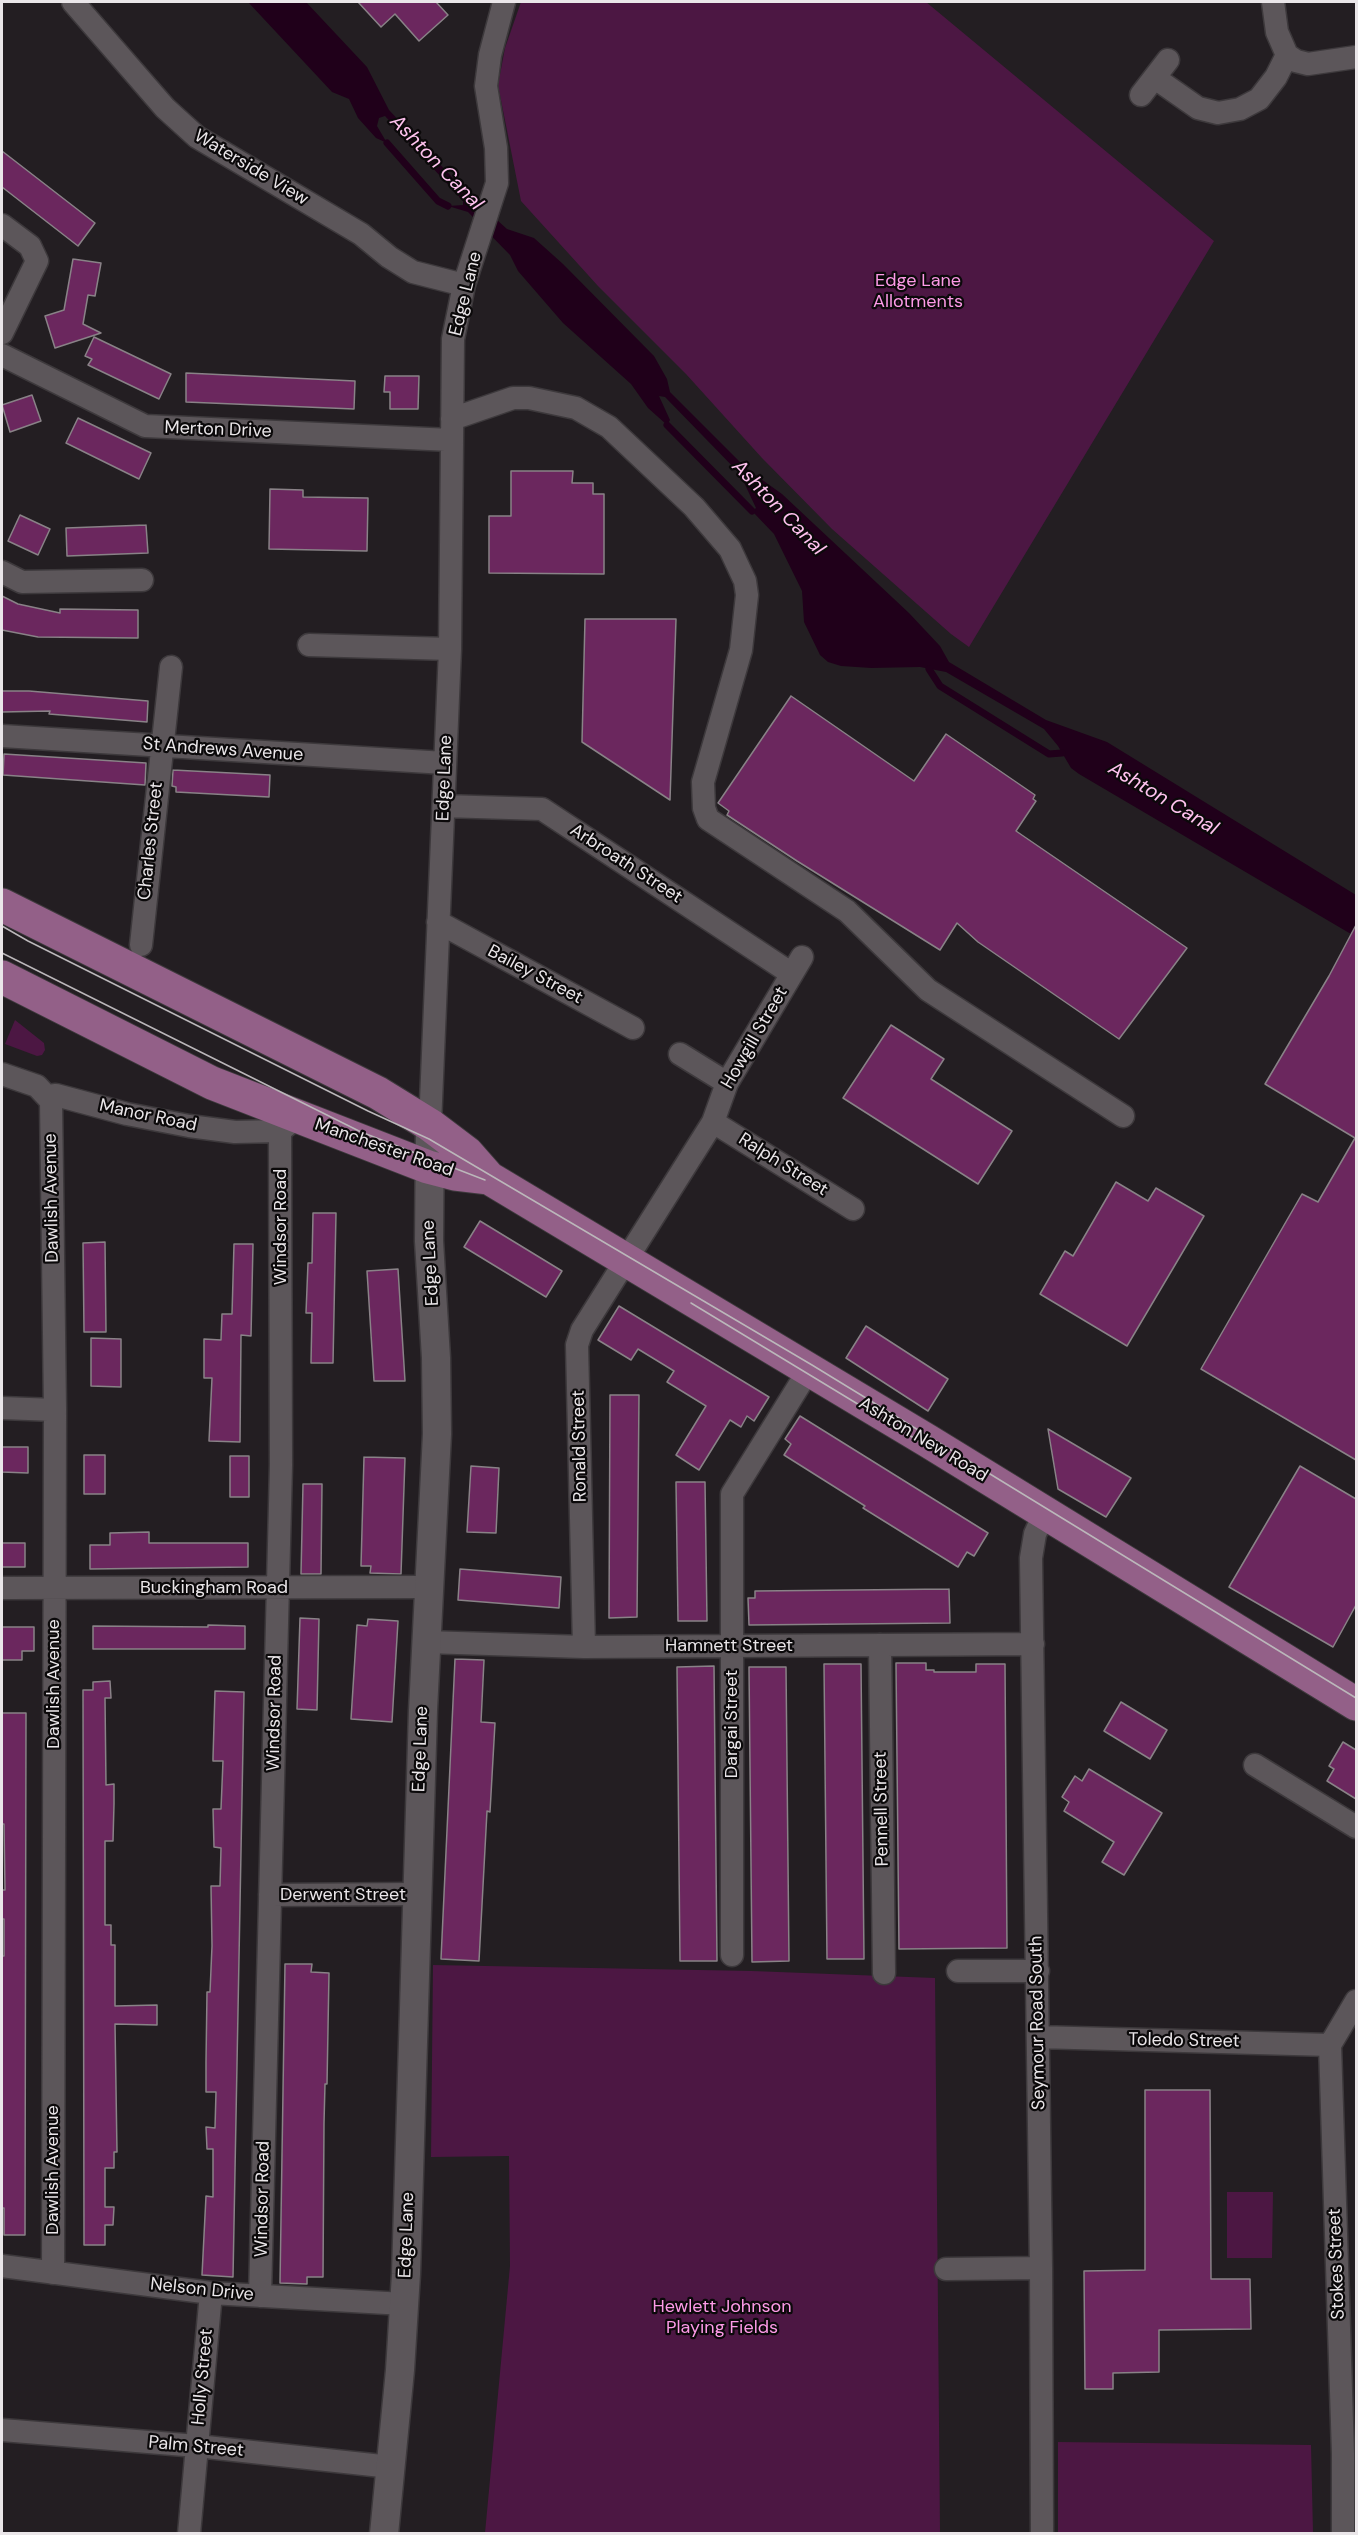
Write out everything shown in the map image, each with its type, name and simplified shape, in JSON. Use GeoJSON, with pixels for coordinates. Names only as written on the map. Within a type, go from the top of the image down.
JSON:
{"type":"FeatureCollection","features":[{"type":"Feature","properties":{"kind":"main road","name":"Manchester Road"},"geometry":{"type":"LineString","coordinates":[[2,905],[378,1093],[430,1125],[467,1152],[489,1178]]}},
{"type":"Feature","properties":{"kind":"main road","name":"Manchester Road"},"geometry":{"type":"LineString","coordinates":[[2,977],[288,1124],[428,1167],[455,1174],[489,1178]]}},
{"type":"Feature","properties":{"kind":"main road","name":"Ashton New Road"},"geometry":{"type":"LineString","coordinates":[[489,1178],[626,1258],[1044,1514],[1353,1693]]}},
{"type":"Feature","properties":{"kind":"street","name":"Waterside View"},"geometry":{"type":"LineString","coordinates":[[74,2],[165,108],[197,137],[351,228],[413,272],[464,285]]}},
{"type":"Feature","properties":{"kind":"street","name":"Edge Lane"},"geometry":{"type":"LineString","coordinates":[[384,2534],[404,2304],[416,1894],[436,1434],[436,1359],[429,1241],[428,1167],[450,649],[453,339],[464,285],[497,183],[496,148],[486,87],[490,55],[504,2]]}},
{"type":"Feature","properties":{"kind":"street"},"geometry":{"type":"LineString","coordinates":[[1272,2],[1277,32],[1287,55],[1296,61],[1308,64],[1356,57]]}},
{"type":"Feature","properties":{"kind":"street"},"geometry":{"type":"LineString","coordinates":[[1155,78],[1198,108],[1218,113],[1240,109],[1259,99],[1276,77],[1287,55]]}},
{"type":"Feature","properties":{"kind":"street"},"geometry":{"type":"LineString","coordinates":[[2,225],[30,246],[37,261],[2,333]]}},
{"type":"Feature","properties":{"kind":"street","name":"Merton Drive"},"geometry":{"type":"LineString","coordinates":[[2,356],[145,426],[451,429]]}},
{"type":"Feature","properties":{"kind":"street"},"geometry":{"type":"LineString","coordinates":[[451,429],[513,398],[529,398],[576,408],[609,427],[694,507],[730,549],[745,581],[747,595],[741,650],[703,782],[704,808],[708,819],[847,911],[928,990],[1123,1116]]}},
{"type":"Feature","properties":{"kind":"street"},"geometry":{"type":"LineString","coordinates":[[2,572],[22,582],[142,580]]}},
{"type":"Feature","properties":{"kind":"street"},"geometry":{"type":"LineString","coordinates":[[309,645],[450,649]]}},
{"type":"Feature","properties":{"kind":"street","name":"Charles Street"},"geometry":{"type":"LineString","coordinates":[[141,945],[171,667]]}},
{"type":"Feature","properties":{"kind":"street","name":"St Andrews Avenue"},"geometry":{"type":"LineString","coordinates":[[2,736],[445,763]]}},
{"type":"Feature","properties":{"kind":"street","name":"Arbroath Street"},"geometry":{"type":"LineString","coordinates":[[444,806],[542,809],[797,965]]}},
{"type":"Feature","properties":{"kind":"street","name":"Bailey Street"},"geometry":{"type":"LineString","coordinates":[[438,922],[633,1028]]}},
{"type":"Feature","properties":{"kind":"street","name":"Howgill Street"},"geometry":{"type":"LineString","coordinates":[[626,1258],[713,1122],[727,1083],[797,965]]}},
{"type":"Feature","properties":{"kind":"street"},"geometry":{"type":"LineString","coordinates":[[680,1054],[727,1083]]}},
{"type":"Feature","properties":{"kind":"street","name":"Manor Road"},"geometry":{"type":"LineString","coordinates":[[2,1074],[37,1086],[48,1096],[56,1095],[127,1114],[189,1126],[235,1132],[288,1124]]}},
{"type":"Feature","properties":{"kind":"street","name":"Dawlish Avenue"},"geometry":{"type":"LineString","coordinates":[[48,1096],[51,1101],[55,1410],[53,2272]]}},
{"type":"Feature","properties":{"kind":"street","name":"Ralph Street"},"geometry":{"type":"LineString","coordinates":[[713,1122],[853,1209]]}},
{"type":"Feature","properties":{"kind":"street","name":"Windsor Road"},"geometry":{"type":"LineString","coordinates":[[260,2296],[281,1465],[281,1168],[288,1124]]}},
{"type":"Feature","properties":{"kind":"street","name":"Ronald Street"},"geometry":{"type":"LineString","coordinates":[[584,1647],[577,1345],[582,1330],[626,1258]]}},
{"type":"Feature","properties":{"kind":"street","name":"Dargai Street"},"geometry":{"type":"LineString","coordinates":[[732,1955],[732,1494],[808,1371]]}},
{"type":"Feature","properties":{"kind":"street"},"geometry":{"type":"LineString","coordinates":[[2,1408],[55,1410]]}},
{"type":"Feature","properties":{"kind":"street","name":"Seymour Road South"},"geometry":{"type":"LineString","coordinates":[[1042,2534],[1038,1971],[1031,1558],[1035,1534],[1044,1514]]}},
{"type":"Feature","properties":{"kind":"street","name":"Buckingham Road"},"geometry":{"type":"LineString","coordinates":[[2,1588],[428,1587]]}},
{"type":"Feature","properties":{"kind":"street","name":"Hamnett Street"},"geometry":{"type":"LineString","coordinates":[[426,1642],[584,1647],[1034,1644]]}},
{"type":"Feature","properties":{"kind":"street","name":"Pennell Street"},"geometry":{"type":"LineString","coordinates":[[880,1645],[884,1973]]}},
{"type":"Feature","properties":{"kind":"street"},"geometry":{"type":"LineString","coordinates":[[1255,1765],[1356,1827]]}},
{"type":"Feature","properties":{"kind":"street","name":"Derwent Street"},"geometry":{"type":"LineString","coordinates":[[270,1895],[416,1894]]}},
{"type":"Feature","properties":{"kind":"street"},"geometry":{"type":"LineString","coordinates":[[958,1971],[1038,1971]]}},
{"type":"Feature","properties":{"kind":"street"},"geometry":{"type":"LineString","coordinates":[[1330,2045],[1356,2001]]}},
{"type":"Feature","properties":{"kind":"street","name":"Toledo Street"},"geometry":{"type":"LineString","coordinates":[[1038,2037],[1330,2045]]}},
{"type":"Feature","properties":{"kind":"street","name":"Stokes Street"},"geometry":{"type":"LineString","coordinates":[[1330,2045],[1347,2241],[1350,2454],[1343,2534]]}},
{"type":"Feature","properties":{"kind":"street","name":"Nelson Drive"},"geometry":{"type":"LineString","coordinates":[[2,2265],[212,2293],[404,2304]]}},
{"type":"Feature","properties":{"kind":"street"},"geometry":{"type":"LineString","coordinates":[[946,2269],[1041,2268]]}},
{"type":"Feature","properties":{"kind":"street","name":"Holly Street"},"geometry":{"type":"LineString","coordinates":[[189,2534],[212,2293]]}},
{"type":"Feature","properties":{"kind":"street","name":"Palm Street"},"geometry":{"type":"LineString","coordinates":[[2,2430],[197,2446],[391,2467]]}},
{"type":"Feature","properties":{"kind":"green space","name":"Edge Lane Allotments"},"geometry":{"type":"Polygon","coordinates":[[[521,2],[926,2],[1214,241],[969,647],[951,634],[832,529],[762,458],[686,374],[598,286],[521,201],[498,85],[505,48],[521,2]]]}},
{"type":"Feature","properties":{"kind":"green space"},"geometry":{"type":"Polygon","coordinates":[[[15,1020],[44,1043],[45,1050],[42,1055],[37,1056],[5,1044],[15,1020]]]}},
{"type":"Feature","properties":{"kind":"green space","name":"Hewlett Johnson Playing Fields"},"geometry":{"type":"Polygon","coordinates":[[[433,1965],[752,1971],[935,1978],[940,2533],[485,2533],[510,2266],[509,2156],[431,2157],[433,1965]]]}},
{"type":"Feature","properties":{"kind":"green space"},"geometry":{"type":"Polygon","coordinates":[[[1227,2192],[1273,2192],[1272,2258],[1227,2258],[1227,2192]]]}},
{"type":"Feature","properties":{"kind":"green space"},"geometry":{"type":"Polygon","coordinates":[[[1058,2442],[1311,2445],[1313,2533],[1058,2533],[1058,2442]]]}},
{"type":"Feature","properties":{"kind":"water","name":"Ashton Canal"},"geometry":{"type":"Polygon","coordinates":[[[248,2],[306,2],[367,67],[389,110],[466,192],[507,229],[534,238],[563,264],[654,356],[667,379],[670,392],[747,469],[782,494],[909,613],[940,646],[949,662],[1046,720],[1107,742],[1356,895],[1356,937],[1079,774],[1071,768],[1058,746],[1044,729],[946,672],[920,667],[841,666],[828,662],[820,655],[804,622],[802,591],[774,534],[752,511],[756,508],[740,474],[665,397],[659,396],[670,420],[667,425],[648,408],[631,384],[563,323],[518,271],[510,255],[468,212],[448,206],[463,205],[463,201],[385,116],[379,118],[377,126],[387,143],[376,138],[358,118],[349,99],[332,92],[248,2]]]}},
{"type":"Feature","properties":{"kind":"building"},"geometry":{"type":"Polygon","coordinates":[[[358,2],[436,2],[448,15],[419,41],[395,14],[381,27],[358,2]]]}},
{"type":"Feature","properties":{"kind":"building"},"geometry":{"type":"Polygon","coordinates":[[[2,151],[95,223],[78,246],[2,187],[2,151]]]}},
{"type":"Feature","properties":{"kind":"building"},"geometry":{"type":"Polygon","coordinates":[[[73,259],[101,263],[95,296],[88,295],[83,324],[101,333],[55,348],[45,316],[64,310],[73,259]]]}},
{"type":"Feature","properties":{"kind":"building"},"geometry":{"type":"Polygon","coordinates":[[[94,337],[171,374],[159,399],[88,365],[92,359],[85,356],[94,337]]]}},
{"type":"Feature","properties":{"kind":"building"},"geometry":{"type":"Polygon","coordinates":[[[186,373],[355,381],[354,409],[186,402],[186,373]]]}},
{"type":"Feature","properties":{"kind":"building"},"geometry":{"type":"Polygon","coordinates":[[[385,376],[419,376],[418,409],[390,409],[390,392],[384,392],[385,376]]]}},
{"type":"Feature","properties":{"kind":"building"},"geometry":{"type":"Polygon","coordinates":[[[32,395],[41,421],[10,432],[2,405],[32,395]]]}},
{"type":"Feature","properties":{"kind":"building"},"geometry":{"type":"Polygon","coordinates":[[[78,418],[151,453],[139,479],[66,443],[78,418]]]}},
{"type":"Feature","properties":{"kind":"building"},"geometry":{"type":"Polygon","coordinates":[[[511,471],[573,471],[572,483],[593,483],[593,494],[604,494],[604,574],[489,573],[489,516],[511,516],[511,471]]]}},
{"type":"Feature","properties":{"kind":"building"},"geometry":{"type":"Polygon","coordinates":[[[270,489],[303,490],[303,497],[368,498],[367,551],[269,549],[270,489]]]}},
{"type":"Feature","properties":{"kind":"building"},"geometry":{"type":"Polygon","coordinates":[[[20,515],[50,529],[38,555],[8,541],[20,515]]]}},
{"type":"Feature","properties":{"kind":"building"},"geometry":{"type":"Polygon","coordinates":[[[146,525],[148,553],[67,556],[66,528],[146,525]]]}},
{"type":"Feature","properties":{"kind":"building"},"geometry":{"type":"Polygon","coordinates":[[[2,596],[18,604],[60,613],[60,609],[138,610],[138,638],[38,637],[2,630],[2,596]]]}},
{"type":"Feature","properties":{"kind":"building"},"geometry":{"type":"Polygon","coordinates":[[[585,619],[676,619],[670,800],[582,742],[585,619]]]}},
{"type":"Feature","properties":{"kind":"building"},"geometry":{"type":"Polygon","coordinates":[[[2,691],[29,691],[148,701],[147,722],[49,714],[50,711],[2,712],[2,691]]]}},
{"type":"Feature","properties":{"kind":"building"},"geometry":{"type":"Polygon","coordinates":[[[791,696],[914,781],[946,734],[1035,795],[1033,799],[1036,801],[1016,831],[1187,948],[1119,1039],[978,942],[957,923],[940,950],[727,815],[729,811],[718,803],[791,696]]]}},
{"type":"Feature","properties":{"kind":"building"},"geometry":{"type":"Polygon","coordinates":[[[4,754],[146,763],[145,785],[3,775],[4,754]]]}},
{"type":"Feature","properties":{"kind":"building"},"geometry":{"type":"Polygon","coordinates":[[[173,770],[270,775],[269,797],[176,792],[176,787],[172,786],[173,770]]]}},
{"type":"Feature","properties":{"kind":"building"},"geometry":{"type":"Polygon","coordinates":[[[1356,925],[1356,1460],[1201,1369],[1302,1194],[1318,1202],[1355,1138],[1265,1084],[1329,976],[1356,925]]]}},
{"type":"Feature","properties":{"kind":"building"},"geometry":{"type":"Polygon","coordinates":[[[891,1025],[944,1059],[931,1079],[1012,1131],[978,1184],[843,1098],[891,1025]]]}},
{"type":"Feature","properties":{"kind":"building"},"geometry":{"type":"Polygon","coordinates":[[[1116,1182],[1148,1201],[1156,1188],[1204,1216],[1127,1346],[1040,1294],[1065,1251],[1073,1256],[1116,1182]]]}},
{"type":"Feature","properties":{"kind":"building"},"geometry":{"type":"Polygon","coordinates":[[[313,1213],[336,1213],[333,1363],[311,1363],[312,1313],[306,1313],[308,1263],[312,1263],[313,1213]]]}},
{"type":"Feature","properties":{"kind":"building"},"geometry":{"type":"Polygon","coordinates":[[[480,1221],[562,1271],[546,1297],[464,1247],[480,1221]]]}},
{"type":"Feature","properties":{"kind":"building"},"geometry":{"type":"Polygon","coordinates":[[[105,1242],[106,1332],[84,1332],[83,1243],[105,1242]]]}},
{"type":"Feature","properties":{"kind":"building"},"geometry":{"type":"Polygon","coordinates":[[[234,1244],[253,1244],[251,1336],[241,1335],[240,1442],[209,1441],[212,1378],[204,1378],[204,1339],[221,1340],[222,1314],[232,1314],[234,1244]]]}},
{"type":"Feature","properties":{"kind":"building"},"geometry":{"type":"Polygon","coordinates":[[[398,1269],[405,1381],[374,1381],[367,1271],[398,1269]]]}},
{"type":"Feature","properties":{"kind":"building"},"geometry":{"type":"Polygon","coordinates":[[[619,1306],[769,1397],[754,1421],[747,1416],[741,1427],[730,1420],[699,1470],[676,1455],[706,1406],[667,1382],[674,1371],[638,1349],[631,1360],[598,1340],[619,1306]]]}},
{"type":"Feature","properties":{"kind":"building"},"geometry":{"type":"Polygon","coordinates":[[[866,1326],[948,1379],[928,1411],[846,1358],[866,1326]]]}},
{"type":"Feature","properties":{"kind":"building"},"geometry":{"type":"Polygon","coordinates":[[[91,1338],[121,1339],[121,1387],[91,1386],[91,1338]]]}},
{"type":"Feature","properties":{"kind":"building"},"geometry":{"type":"Polygon","coordinates":[[[610,1395],[639,1395],[637,1617],[609,1618],[610,1395]]]}},
{"type":"Feature","properties":{"kind":"building"},"geometry":{"type":"Polygon","coordinates":[[[800,1416],[988,1533],[974,1556],[967,1552],[958,1567],[863,1508],[865,1506],[784,1455],[791,1444],[785,1439],[800,1416]]]}},
{"type":"Feature","properties":{"kind":"building"},"geometry":{"type":"Polygon","coordinates":[[[1048,1429],[1131,1478],[1106,1517],[1058,1489],[1048,1429]]]}},
{"type":"Feature","properties":{"kind":"building"},"geometry":{"type":"Polygon","coordinates":[[[2,1447],[28,1447],[28,1473],[2,1472],[2,1447]]]}},
{"type":"Feature","properties":{"kind":"building"},"geometry":{"type":"Polygon","coordinates":[[[84,1455],[105,1455],[105,1494],[84,1494],[84,1455]]]}},
{"type":"Feature","properties":{"kind":"building"},"geometry":{"type":"Polygon","coordinates":[[[230,1456],[249,1456],[249,1497],[230,1497],[230,1456]]]}},
{"type":"Feature","properties":{"kind":"building"},"geometry":{"type":"Polygon","coordinates":[[[364,1457],[405,1458],[401,1574],[370,1573],[371,1566],[361,1566],[364,1457]]]}},
{"type":"Feature","properties":{"kind":"building"},"geometry":{"type":"Polygon","coordinates":[[[471,1466],[499,1468],[496,1533],[467,1532],[471,1466]]]}},
{"type":"Feature","properties":{"kind":"building"},"geometry":{"type":"Polygon","coordinates":[[[1300,1466],[1356,1499],[1356,1605],[1333,1647],[1229,1587],[1300,1466]]]}},
{"type":"Feature","properties":{"kind":"building"},"geometry":{"type":"Polygon","coordinates":[[[676,1482],[705,1482],[707,1621],[678,1621],[676,1482]]]}},
{"type":"Feature","properties":{"kind":"building"},"geometry":{"type":"Polygon","coordinates":[[[303,1484],[322,1484],[321,1574],[301,1574],[303,1484]]]}},
{"type":"Feature","properties":{"kind":"building"},"geometry":{"type":"Polygon","coordinates":[[[149,1532],[149,1543],[248,1543],[248,1567],[90,1569],[90,1545],[110,1545],[110,1533],[149,1532]]]}},
{"type":"Feature","properties":{"kind":"building"},"geometry":{"type":"Polygon","coordinates":[[[2,1543],[25,1543],[25,1567],[2,1567],[2,1543]]]}},
{"type":"Feature","properties":{"kind":"building"},"geometry":{"type":"Polygon","coordinates":[[[460,1569],[561,1577],[559,1608],[458,1600],[460,1569]]]}},
{"type":"Feature","properties":{"kind":"building"},"geometry":{"type":"Polygon","coordinates":[[[949,1589],[950,1623],[749,1625],[748,1598],[755,1598],[755,1591],[949,1589]]]}},
{"type":"Feature","properties":{"kind":"building"},"geometry":{"type":"Polygon","coordinates":[[[300,1618],[319,1619],[317,1710],[297,1709],[300,1618]]]}},
{"type":"Feature","properties":{"kind":"building"},"geometry":{"type":"Polygon","coordinates":[[[368,1619],[398,1621],[392,1722],[351,1719],[357,1625],[367,1626],[368,1619]]]}},
{"type":"Feature","properties":{"kind":"building"},"geometry":{"type":"Polygon","coordinates":[[[208,1625],[245,1626],[245,1649],[93,1649],[93,1626],[208,1627],[208,1625]]]}},
{"type":"Feature","properties":{"kind":"building"},"geometry":{"type":"Polygon","coordinates":[[[2,1627],[34,1627],[34,1651],[22,1651],[22,1660],[2,1660],[2,1627]]]}},
{"type":"Feature","properties":{"kind":"building"},"geometry":{"type":"Polygon","coordinates":[[[455,1659],[484,1660],[481,1722],[495,1723],[490,1812],[487,1811],[479,1961],[441,1959],[455,1659]]]}},
{"type":"Feature","properties":{"kind":"building"},"geometry":{"type":"Polygon","coordinates":[[[896,1663],[926,1663],[926,1670],[934,1670],[934,1672],[976,1672],[976,1664],[1005,1664],[1007,1948],[899,1949],[896,1663]]]}},
{"type":"Feature","properties":{"kind":"building"},"geometry":{"type":"Polygon","coordinates":[[[824,1664],[861,1664],[864,1959],[827,1959],[824,1664]]]}},
{"type":"Feature","properties":{"kind":"building"},"geometry":{"type":"Polygon","coordinates":[[[714,1666],[717,1961],[680,1961],[677,1667],[714,1666]]]}},
{"type":"Feature","properties":{"kind":"building"},"geometry":{"type":"Polygon","coordinates":[[[749,1667],[786,1667],[789,1961],[752,1962],[749,1667]]]}},
{"type":"Feature","properties":{"kind":"building"},"geometry":{"type":"Polygon","coordinates":[[[110,1681],[111,1698],[105,1698],[106,1785],[114,1784],[114,1804],[113,1841],[105,1841],[105,1925],[111,1925],[111,1945],[115,1945],[115,2006],[157,2005],[157,2025],[115,2024],[117,2152],[114,2152],[114,2168],[105,2168],[105,2207],[114,2207],[113,2225],[105,2225],[105,2245],[84,2245],[83,1690],[93,1690],[93,1682],[110,1681]]]}},
{"type":"Feature","properties":{"kind":"building"},"geometry":{"type":"Polygon","coordinates":[[[215,1691],[244,1692],[233,2277],[202,2275],[206,2196],[213,2197],[213,2149],[207,2149],[206,2127],[215,2128],[216,2092],[206,2092],[207,1992],[210,1992],[212,1946],[211,1886],[220,1886],[221,1848],[214,1847],[213,1809],[221,1809],[223,1761],[213,1761],[215,1691]]]}},
{"type":"Feature","properties":{"kind":"building"},"geometry":{"type":"Polygon","coordinates":[[[1121,1702],[1167,1730],[1150,1759],[1104,1731],[1121,1702]]]}},
{"type":"Feature","properties":{"kind":"building"},"geometry":{"type":"Polygon","coordinates":[[[2,1713],[26,1713],[25,2235],[4,2235],[4,2208],[2,2208],[4,1919],[2,1919],[2,1890],[5,1890],[4,1824],[2,1824],[2,1713]]]}},
{"type":"Feature","properties":{"kind":"building"},"geometry":{"type":"Polygon","coordinates":[[[1343,1742],[1356,1750],[1356,1799],[1327,1781],[1334,1769],[1329,1766],[1343,1742]]]}},
{"type":"Feature","properties":{"kind":"building"},"geometry":{"type":"Polygon","coordinates":[[[1089,1769],[1162,1813],[1124,1875],[1102,1862],[1114,1842],[1064,1811],[1069,1802],[1062,1797],[1075,1776],[1082,1781],[1089,1769]]]}},
{"type":"Feature","properties":{"kind":"building"},"geometry":{"type":"Polygon","coordinates":[[[285,1964],[312,1964],[311,1972],[329,1973],[324,2123],[323,2277],[307,2277],[307,2284],[280,2283],[285,1964]]]}},
{"type":"Feature","properties":{"kind":"building"},"geometry":{"type":"Polygon","coordinates":[[[1145,2090],[1210,2090],[1211,2279],[1250,2279],[1251,2329],[1159,2330],[1159,2372],[1113,2373],[1113,2389],[1085,2389],[1084,2271],[1145,2270],[1145,2090]]]}},
{"type":"Feature","properties":{"kind":"waterway","name":"Ashton Canal"},"geometry":{"type":"LineString","coordinates":[[387,143],[438,201],[448,206]]}},
{"type":"Feature","properties":{"kind":"waterway","name":"Ashton Canal"},"geometry":{"type":"LineString","coordinates":[[667,425],[752,511]]}},
{"type":"Feature","properties":{"kind":"waterway"},"geometry":{"type":"LineString","coordinates":[[929,669],[940,686],[1049,754],[1062,753]]}},
{"type":"Feature","properties":{"kind":"tram line"},"geometry":{"type":"LineString","coordinates":[[2,926],[368,1111],[429,1139],[812,1365],[1356,1698]]}},
{"type":"Feature","properties":{"kind":"tram line"},"geometry":{"type":"LineString","coordinates":[[2,953],[361,1132],[485,1180]]}},
{"type":"Feature","properties":{"kind":"tram line"},"geometry":{"type":"LineString","coordinates":[[691,1303],[927,1446]]}}]}
